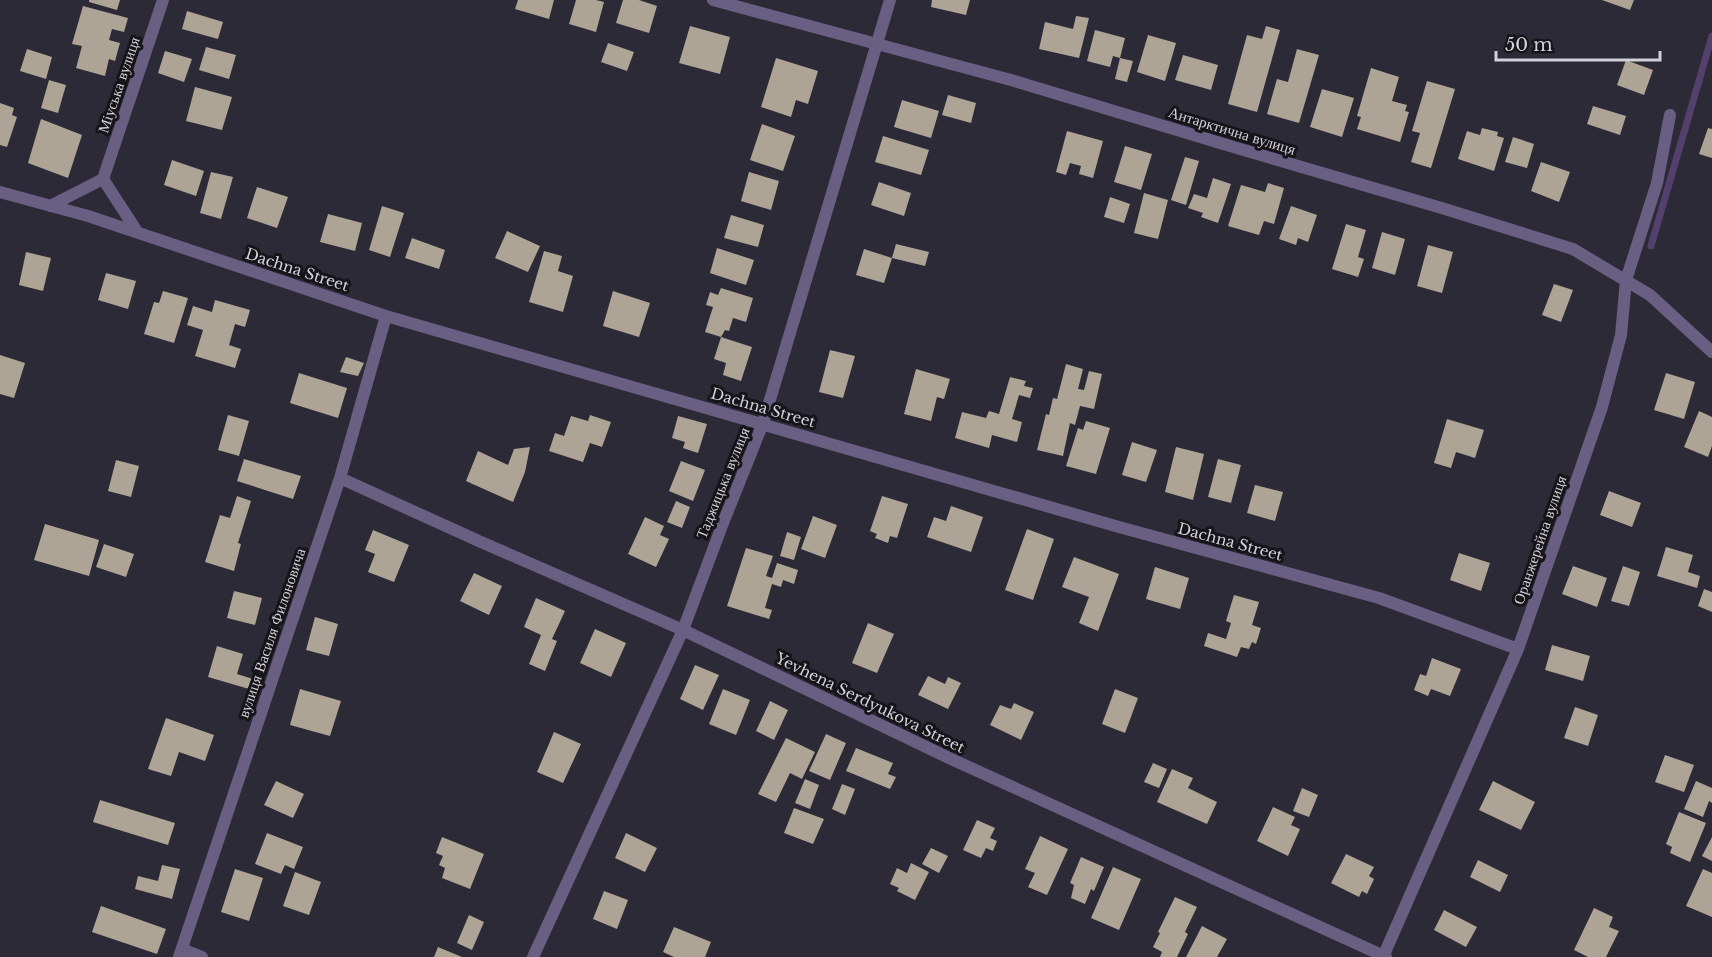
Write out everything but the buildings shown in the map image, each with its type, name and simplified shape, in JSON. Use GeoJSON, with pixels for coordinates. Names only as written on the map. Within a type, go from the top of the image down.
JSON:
{"type":"FeatureCollection","features":[{"type":"Feature","properties":{"kind":"street","name":"Міуська вулиця"},"geometry":{"type":"LineString","coordinates":[[103,179],[163,0]]}},
{"type":"Feature","properties":{"kind":"street","name":"Антарктична вулиця"},"geometry":{"type":"LineString","coordinates":[[713,0],[1011,80],[1573,249],[1650,295],[1712,352]]}},
{"type":"Feature","properties":{"kind":"street","name":"Таджицька вулиця"},"geometry":{"type":"LineString","coordinates":[[533,957],[683,630],[763,423],[890,0]]}},
{"type":"Feature","properties":{"kind":"street","name":"Оранжерейна вулиця"},"geometry":{"type":"LineString","coordinates":[[1384,957],[1518,649],[1602,407],[1621,335],[1626,280],[1657,183],[1670,115]]}},
{"type":"Feature","properties":{"kind":"street"},"geometry":{"type":"LineString","coordinates":[[50,206],[103,179],[138,233]]}},
{"type":"Feature","properties":{"kind":"street","name":"Dachna Street"},"geometry":{"type":"LineString","coordinates":[[0,192],[88,216],[386,316],[1119,527],[1379,598],[1518,649]]}},
{"type":"Feature","properties":{"kind":"street","name":"вулиця Василя Филоновича"},"geometry":{"type":"LineString","coordinates":[[180,953],[340,478],[386,316]]}},
{"type":"Feature","properties":{"kind":"street","name":"Yevhena Serdyukova Street"},"geometry":{"type":"LineString","coordinates":[[340,478],[683,630],[949,758],[1384,957]]}},
{"type":"Feature","properties":{"kind":"street"},"geometry":{"type":"LineString","coordinates":[[180,953],[202,957]]}},
{"type":"Feature","properties":{"kind":"waterway"},"geometry":{"type":"LineString","coordinates":[[1651,246],[1712,36]]}}]}
